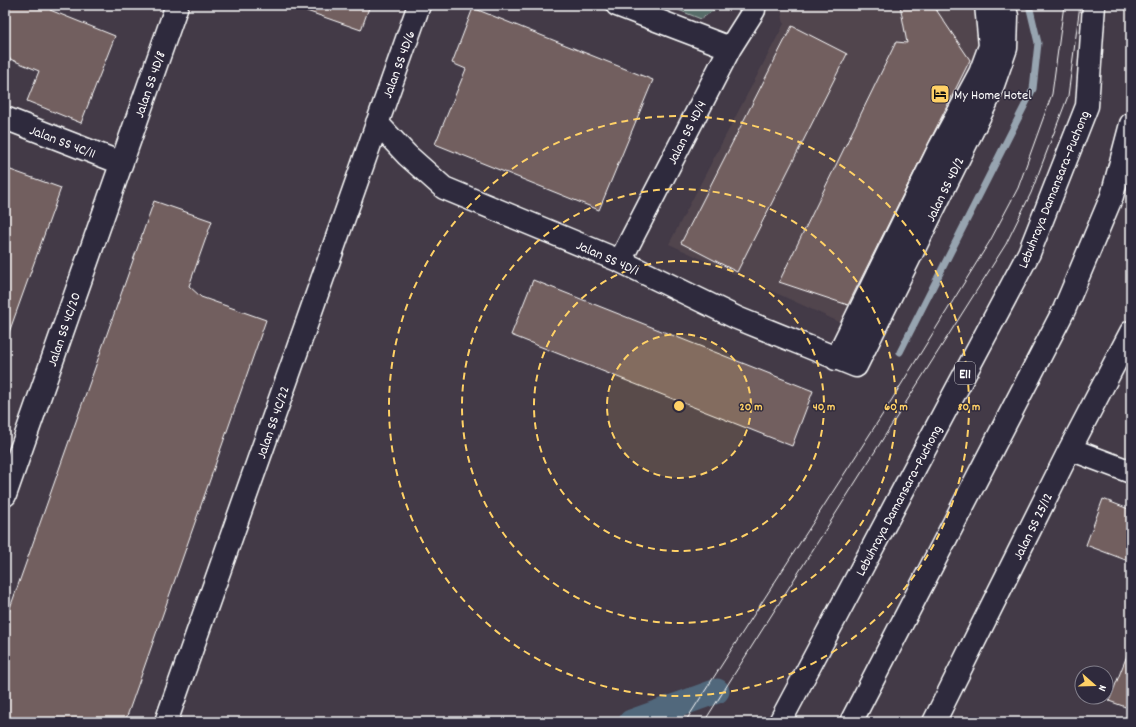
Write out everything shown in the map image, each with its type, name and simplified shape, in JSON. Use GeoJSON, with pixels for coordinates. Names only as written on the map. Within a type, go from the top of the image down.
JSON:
{"type":"FeatureCollection","features":[{"type":"Feature","properties":{"kind":"main road","name":"Jalan SS 4D/8"},"geometry":{"type":"LineString","coordinates":[[121,164],[177,5]]}},
{"type":"Feature","properties":{"kind":"main road","name":"Jalan SS 4D/6"},"geometry":{"type":"LineString","coordinates":[[377,123],[419,5]]}},
{"type":"Feature","properties":{"kind":"main road"},"geometry":{"type":"LineString","coordinates":[[617,5],[730,48]]}},
{"type":"Feature","properties":{"kind":"main road","name":"Jalan SS 4D/4"},"geometry":{"type":"LineString","coordinates":[[620,261],[730,48],[754,10],[753,5]]}},
{"type":"Feature","properties":{"kind":"main road"},"geometry":{"type":"LineString","coordinates":[[846,362],[939,149],[980,73],[990,46],[986,5]]}},
{"type":"Feature","properties":{"kind":"main road","name":"Jalan SS 4D/2"},"geometry":{"type":"LineString","coordinates":[[846,362],[988,99],[1006,48],[1007,16],[1004,5]]}},
{"type":"Feature","properties":{"kind":"main road","name":"Lebuhraya Damansara–Puchong"},"geometry":{"type":"LineString","coordinates":[[780,722],[1029,253],[1087,106],[1094,5]]}},
{"type":"Feature","properties":{"kind":"main road","name":"Jalan SS 4C/11"},"geometry":{"type":"LineString","coordinates":[[5,118],[121,164]]}},
{"type":"Feature","properties":{"kind":"main road","name":"Jalan SS 4D/1"},"geometry":{"type":"LineString","coordinates":[[377,123],[407,155],[444,188],[620,261],[738,318],[846,362]]}},
{"type":"Feature","properties":{"kind":"main road","name":"Jalan SS 4C/22"},"geometry":{"type":"LineString","coordinates":[[166,722],[377,123]]}},
{"type":"Feature","properties":{"kind":"main road"},"geometry":{"type":"LineString","coordinates":[[851,722],[1064,310],[1112,196],[1131,124]]}},
{"type":"Feature","properties":{"kind":"main road","name":"Jalan SS 4C/20"},"geometry":{"type":"LineString","coordinates":[[5,495],[121,164]]}},
{"type":"Feature","properties":{"kind":"main road","name":"Jalan SS 25/12"},"geometry":{"type":"LineString","coordinates":[[934,722],[1070,449],[1131,332]]}},
{"type":"Feature","properties":{"kind":"main road"},"geometry":{"type":"LineString","coordinates":[[1070,449],[1131,472]]}},
{"type":"Feature","properties":{"kind":"shaded area"},"geometry":{"type":"Polygon","coordinates":[[[780,5],[993,5],[999,34],[861,332],[669,244],[784,24],[780,5]]]}},
{"type":"Feature","properties":{"kind":"green space"},"geometry":{"type":"Polygon","coordinates":[[[666,5],[721,5],[701,19],[666,5]]]}},
{"type":"Feature","properties":{"kind":"building"},"geometry":{"type":"Polygon","coordinates":[[[5,5],[41,5],[115,36],[81,123],[27,101],[39,71],[5,57],[5,5]]]}},
{"type":"Feature","properties":{"kind":"building"},"geometry":{"type":"Polygon","coordinates":[[[299,5],[370,5],[361,30],[298,8],[299,5]]]}},
{"type":"Feature","properties":{"kind":"building"},"geometry":{"type":"Polygon","coordinates":[[[900,5],[933,5],[970,60],[848,305],[779,282],[896,42],[907,43],[900,5]]]}},
{"type":"Feature","properties":{"kind":"building"},"geometry":{"type":"Polygon","coordinates":[[[473,8],[653,80],[599,210],[435,144],[466,69],[452,63],[473,8]]]}},
{"type":"Feature","properties":{"kind":"building"},"geometry":{"type":"Polygon","coordinates":[[[792,26],[847,54],[737,272],[681,243],[792,26]]]}},
{"type":"Feature","properties":{"kind":"building"},"geometry":{"type":"Polygon","coordinates":[[[5,168],[61,188],[7,338],[5,337],[5,168]]]}},
{"type":"Feature","properties":{"kind":"building"},"geometry":{"type":"Polygon","coordinates":[[[154,201],[212,221],[189,286],[201,297],[266,320],[125,722],[5,722],[5,622],[154,201]]]}},
{"type":"Feature","properties":{"kind":"building"},"geometry":{"type":"Polygon","coordinates":[[[533,280],[813,391],[792,446],[511,335],[533,280]]]}},
{"type":"Feature","properties":{"kind":"building"},"geometry":{"type":"Polygon","coordinates":[[[1103,499],[1131,510],[1131,562],[1086,545],[1103,499]]]}},
{"type":"Feature","properties":{"kind":"building"},"geometry":{"type":"Polygon","coordinates":[[[1131,648],[1131,709],[1114,703],[1114,688],[1131,648]]]}},
{"type":"Feature","properties":{"kind":"waterway"},"geometry":{"type":"LineString","coordinates":[[900,352],[1033,89],[1038,43],[1029,5]]}},
{"type":"Feature","properties":{"kind":"waterway"},"geometry":{"type":"LineString","coordinates":[[631,722],[717,691]]}},
{"type":"Feature","properties":{"kind":"tram line"},"geometry":{"type":"LineString","coordinates":[[685,722],[886,409],[990,241],[1018,188],[1052,94],[1064,5]]}},
{"type":"Feature","properties":{"kind":"tram line"},"geometry":{"type":"LineString","coordinates":[[704,722],[1006,244],[1031,193],[1068,96],[1080,5]]}},
{"type":"Feature","properties":{"kind":"place","name":"My Home Hotel"},"geometry":{"type":"Point","coordinates":[940,94]}}]}
